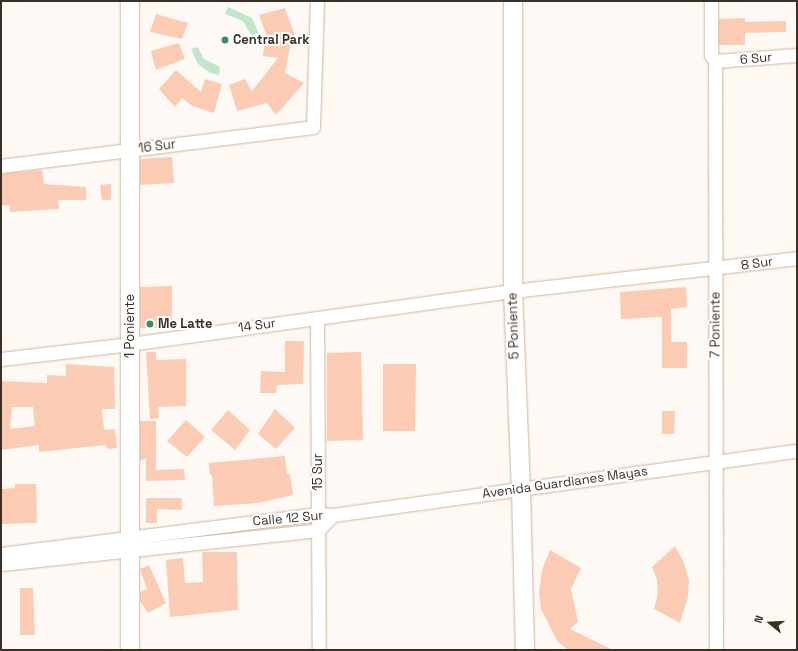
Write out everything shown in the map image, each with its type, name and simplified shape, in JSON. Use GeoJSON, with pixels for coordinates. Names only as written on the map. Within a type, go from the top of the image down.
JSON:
{"type":"FeatureCollection","features":[{"type":"Feature","properties":{"kind":"street","name":"1 Poniente"},"geometry":{"type":"LineString","coordinates":[[130,1],[130,650]]}},
{"type":"Feature","properties":{"kind":"street","name":"16 Sur"},"geometry":{"type":"LineString","coordinates":[[1,166],[313,127],[317,1]]}},
{"type":"Feature","properties":{"kind":"street","name":"5 Poniente"},"geometry":{"type":"LineString","coordinates":[[513,1],[513,291],[521,488],[525,650]]}},
{"type":"Feature","properties":{"kind":"street","name":"7 Poniente"},"geometry":{"type":"LineString","coordinates":[[711,1],[711,55],[715,61],[716,650]]}},
{"type":"Feature","properties":{"kind":"street","name":"6 Sur"},"geometry":{"type":"LineString","coordinates":[[715,61],[797,55]]}},
{"type":"Feature","properties":{"kind":"street","name":"8 Sur"},"geometry":{"type":"LineString","coordinates":[[513,291],[716,270],[797,258]]}},
{"type":"Feature","properties":{"kind":"street","name":"14 Sur"},"geometry":{"type":"LineString","coordinates":[[1,359],[130,344],[513,291]]}},
{"type":"Feature","properties":{"kind":"street","name":"15 Sur"},"geometry":{"type":"LineString","coordinates":[[317,318],[319,650]]}},
{"type":"Feature","properties":{"kind":"street","name":"Avenida Guardianes Mayas"},"geometry":{"type":"LineString","coordinates":[[333,515],[797,451]]}},
{"type":"Feature","properties":{"kind":"street","name":"Calle 12 Sur"},"geometry":{"type":"LineString","coordinates":[[1,564],[130,543],[188,530],[318,514],[333,515]]}},
{"type":"Feature","properties":{"kind":"street","name":"Calle 12 Sur"},"geometry":{"type":"LineString","coordinates":[[1,554],[130,543],[190,543],[318,530],[333,515]]}},
{"type":"Feature","properties":{"kind":"street"},"geometry":{"type":"LineString","coordinates":[[188,530],[190,543]]}},
{"type":"Feature","properties":{"kind":"green space"},"geometry":{"type":"Polygon","coordinates":[[[228,7],[252,18],[259,34],[251,35],[243,21],[225,14],[228,7]]]}},
{"type":"Feature","properties":{"kind":"green space"},"geometry":{"type":"Polygon","coordinates":[[[198,47],[204,59],[220,67],[219,75],[210,73],[198,64],[191,49],[198,47]]]}},
{"type":"Feature","properties":{"kind":"building"},"geometry":{"type":"Polygon","coordinates":[[[285,8],[295,36],[292,37],[285,73],[304,83],[276,115],[267,103],[237,111],[229,85],[245,79],[252,91],[278,58],[263,56],[266,34],[259,15],[285,8]]]}},
{"type":"Feature","properties":{"kind":"building"},"geometry":{"type":"Polygon","coordinates":[[[156,14],[188,23],[182,39],[150,32],[156,14]]]}},
{"type":"Feature","properties":{"kind":"building"},"geometry":{"type":"Polygon","coordinates":[[[745,18],[745,22],[786,21],[786,32],[745,33],[745,45],[719,45],[719,19],[745,18]]]}},
{"type":"Feature","properties":{"kind":"building"},"geometry":{"type":"Polygon","coordinates":[[[179,43],[185,59],[156,70],[151,51],[179,43]]]}},
{"type":"Feature","properties":{"kind":"building"},"geometry":{"type":"Polygon","coordinates":[[[176,70],[201,92],[205,79],[222,84],[214,113],[192,106],[182,98],[175,107],[159,89],[176,70]]]}},
{"type":"Feature","properties":{"kind":"building"},"geometry":{"type":"Polygon","coordinates":[[[172,157],[174,183],[140,185],[140,159],[172,157]]]}},
{"type":"Feature","properties":{"kind":"building"},"geometry":{"type":"Polygon","coordinates":[[[42,170],[44,184],[86,187],[86,200],[58,200],[59,209],[10,212],[10,206],[1,205],[1,174],[42,170]]]}},
{"type":"Feature","properties":{"kind":"building"},"geometry":{"type":"Polygon","coordinates":[[[111,184],[111,200],[102,200],[100,185],[111,184]]]}},
{"type":"Feature","properties":{"kind":"building"},"geometry":{"type":"Polygon","coordinates":[[[172,286],[172,323],[158,323],[158,328],[140,328],[140,287],[172,286]]]}},
{"type":"Feature","properties":{"kind":"building"},"geometry":{"type":"Polygon","coordinates":[[[686,287],[687,307],[671,309],[671,342],[687,342],[687,368],[662,368],[662,317],[621,319],[620,292],[686,287]]]}},
{"type":"Feature","properties":{"kind":"building"},"geometry":{"type":"Polygon","coordinates":[[[285,341],[304,341],[303,384],[277,385],[276,393],[260,393],[261,371],[285,372],[285,341]]]}},
{"type":"Feature","properties":{"kind":"building"},"geometry":{"type":"Polygon","coordinates":[[[146,352],[156,352],[156,360],[186,359],[186,406],[158,407],[159,418],[150,419],[146,352]]]}},
{"type":"Feature","properties":{"kind":"building"},"geometry":{"type":"Polygon","coordinates":[[[361,352],[363,440],[327,441],[327,353],[361,352]]]}},
{"type":"Feature","properties":{"kind":"building"},"geometry":{"type":"Polygon","coordinates":[[[66,364],[114,367],[115,409],[102,409],[104,430],[115,429],[117,448],[108,449],[105,445],[39,452],[39,445],[1,450],[1,381],[47,383],[47,375],[66,376],[66,364]],[[12,407],[10,429],[35,426],[33,407],[12,407]]]}},
{"type":"Feature","properties":{"kind":"building"},"geometry":{"type":"Polygon","coordinates":[[[383,364],[416,364],[415,431],[383,431],[383,364]]]}},
{"type":"Feature","properties":{"kind":"building"},"geometry":{"type":"Polygon","coordinates":[[[275,409],[295,428],[276,449],[258,434],[275,409]]]}},
{"type":"Feature","properties":{"kind":"building"},"geometry":{"type":"Polygon","coordinates":[[[228,410],[250,430],[235,450],[211,430],[228,410]]]}},
{"type":"Feature","properties":{"kind":"building"},"geometry":{"type":"Polygon","coordinates":[[[662,411],[675,411],[674,434],[662,434],[662,411]]]}},
{"type":"Feature","properties":{"kind":"building"},"geometry":{"type":"Polygon","coordinates":[[[186,420],[205,437],[187,457],[167,441],[186,420]]]}},
{"type":"Feature","properties":{"kind":"building"},"geometry":{"type":"Polygon","coordinates":[[[140,421],[156,421],[156,470],[184,469],[185,480],[146,481],[146,459],[140,460],[140,421]]]}},
{"type":"Feature","properties":{"kind":"building"},"geometry":{"type":"Polygon","coordinates":[[[285,456],[287,474],[290,474],[293,495],[258,503],[214,506],[212,475],[210,475],[209,463],[285,456]]]}},
{"type":"Feature","properties":{"kind":"building"},"geometry":{"type":"Polygon","coordinates":[[[15,484],[36,484],[37,523],[1,524],[1,489],[15,488],[15,484]]]}},
{"type":"Feature","properties":{"kind":"building"},"geometry":{"type":"Polygon","coordinates":[[[146,498],[182,498],[182,510],[157,509],[157,523],[146,523],[146,498]]]}},
{"type":"Feature","properties":{"kind":"building"},"geometry":{"type":"Polygon","coordinates":[[[675,546],[684,563],[689,580],[688,597],[680,623],[654,609],[658,594],[657,579],[652,567],[675,546]]]}},
{"type":"Feature","properties":{"kind":"building"},"geometry":{"type":"Polygon","coordinates":[[[550,550],[581,568],[571,589],[578,622],[570,629],[613,650],[568,650],[557,641],[541,609],[539,592],[542,570],[550,550]]]}},
{"type":"Feature","properties":{"kind":"building"},"geometry":{"type":"Polygon","coordinates":[[[202,552],[237,552],[238,610],[170,617],[166,560],[183,558],[185,583],[203,582],[202,552]]]}},
{"type":"Feature","properties":{"kind":"building"},"geometry":{"type":"Polygon","coordinates":[[[149,565],[166,603],[148,613],[140,601],[140,592],[147,589],[140,569],[149,565]]]}},
{"type":"Feature","properties":{"kind":"building"},"geometry":{"type":"Polygon","coordinates":[[[20,588],[33,588],[35,635],[20,635],[20,588]]]}},
{"type":"Feature","properties":{"kind":"place","name":"Central Park"},"geometry":{"type":"Point","coordinates":[225,40]}},
{"type":"Feature","properties":{"kind":"place","name":"Me Latte"},"geometry":{"type":"Point","coordinates":[150,324]}}]}
